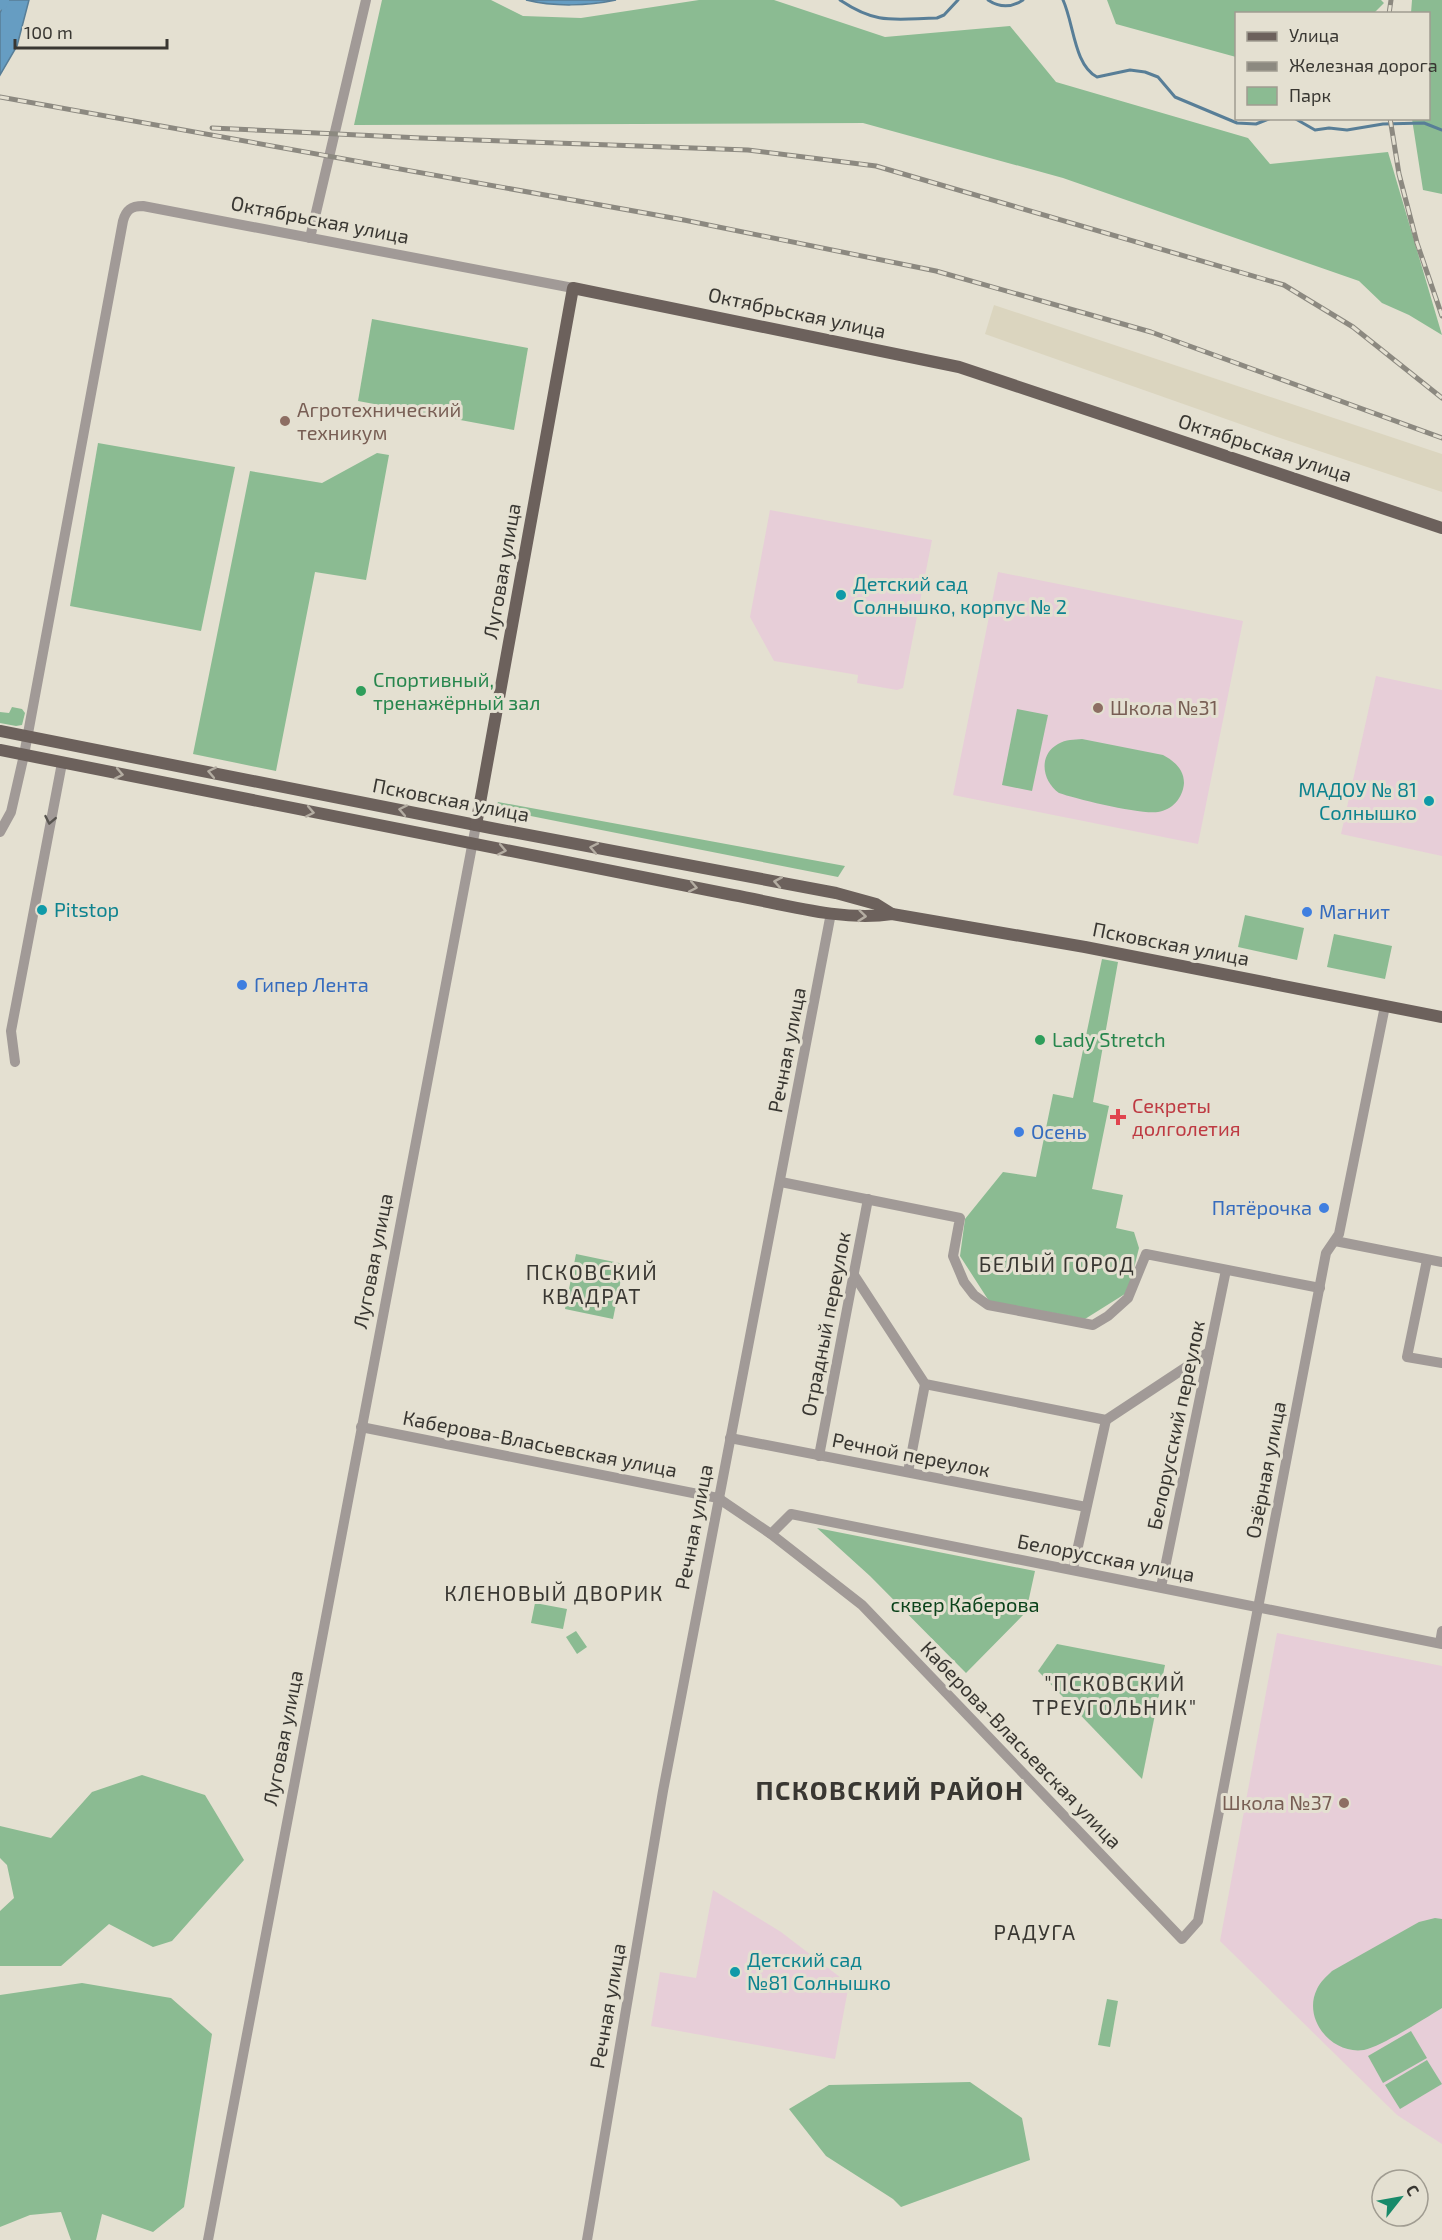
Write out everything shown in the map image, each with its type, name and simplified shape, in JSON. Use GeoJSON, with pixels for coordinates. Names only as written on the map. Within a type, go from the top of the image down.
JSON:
{"type":"FeatureCollection","features":[{"type":"Feature","properties":{"kind":"main road","name":"Октябрьская улица"},"geometry":{"type":"LineString","coordinates":[[573,288],[959,367],[1442,528]]}},
{"type":"Feature","properties":{"kind":"main road","name":"Луговая улица"},"geometry":{"type":"LineString","coordinates":[[476,825],[573,288]]}},
{"type":"Feature","properties":{"kind":"main road","name":"Псковская улица"},"geometry":{"type":"LineString","coordinates":[[0,731],[843,895],[876,904],[892,914]]}},
{"type":"Feature","properties":{"kind":"main road","name":"Псковская улица"},"geometry":{"type":"LineString","coordinates":[[0,750],[733,895],[831,913],[872,917],[892,914],[1085,947],[1442,1017]]}},
{"type":"Feature","properties":{"kind":"main road"},"geometry":{"type":"LineString","coordinates":[[733,895],[728,888],[728,881],[739,875]]}},
{"type":"Feature","properties":{"kind":"street"},"geometry":{"type":"LineString","coordinates":[[310,238],[366,0]]}},
{"type":"Feature","properties":{"kind":"street","name":"Октябрьская улица"},"geometry":{"type":"LineString","coordinates":[[28,736],[90,393],[123,221],[128,210],[135,206],[143,206],[573,288]]}},
{"type":"Feature","properties":{"kind":"street"},"geometry":{"type":"LineString","coordinates":[[0,832],[11,812],[28,736]]}},
{"type":"Feature","properties":{"kind":"street"},"geometry":{"type":"LineString","coordinates":[[15,1062],[11,1031],[62,762]]}},
{"type":"Feature","properties":{"kind":"street","name":"Луговая улица"},"geometry":{"type":"LineString","coordinates":[[208,2240],[476,825]]}},
{"type":"Feature","properties":{"kind":"street","name":"Речная улица"},"geometry":{"type":"LineString","coordinates":[[587,2240],[663,1791],[831,913]]}},
{"type":"Feature","properties":{"kind":"street","name":"Озёрная улица"},"geometry":{"type":"LineString","coordinates":[[1182,1939],[1198,1921],[1326,1253],[1339,1234],[1385,1006]]}},
{"type":"Feature","properties":{"kind":"street"},"geometry":{"type":"LineString","coordinates":[[781,1182],[960,1218],[953,1256],[964,1282],[974,1295],[988,1305],[1032,1314],[1093,1325],[1108,1316],[1128,1298],[1146,1254],[1320,1288]]}},
{"type":"Feature","properties":{"kind":"street","name":"Отрадный переулок"},"geometry":{"type":"LineString","coordinates":[[819,1455],[868,1199]]}},
{"type":"Feature","properties":{"kind":"street"},"geometry":{"type":"LineString","coordinates":[[1335,1241],[1442,1262]]}},
{"type":"Feature","properties":{"kind":"street"},"geometry":{"type":"LineString","coordinates":[[1427,1260],[1407,1356],[1442,1363]]}},
{"type":"Feature","properties":{"kind":"street","name":"Белорусский переулок"},"geometry":{"type":"LineString","coordinates":[[1161,1587],[1226,1270]]}},
{"type":"Feature","properties":{"kind":"street"},"geometry":{"type":"LineString","coordinates":[[854,1275],[925,1384],[908,1472]]}},
{"type":"Feature","properties":{"kind":"street"},"geometry":{"type":"LineString","coordinates":[[1073,1569],[1106,1420],[1209,1352]]}},
{"type":"Feature","properties":{"kind":"street"},"geometry":{"type":"LineString","coordinates":[[925,1384],[1106,1420]]}},
{"type":"Feature","properties":{"kind":"street","name":"Каберова-Власьевская улица"},"geometry":{"type":"LineString","coordinates":[[361,1427],[718,1498],[771,1534],[862,1605],[1182,1939]]}},
{"type":"Feature","properties":{"kind":"street","name":"Речной переулок"},"geometry":{"type":"LineString","coordinates":[[730,1438],[1086,1507]]}},
{"type":"Feature","properties":{"kind":"street","name":"Белорусская улица"},"geometry":{"type":"LineString","coordinates":[[771,1534],[791,1514],[1441,1643]]}},
{"type":"Feature","properties":{"kind":"street"},"geometry":{"type":"LineString","coordinates":[[1441,1643],[1442,1631]]}},
{"type":"Feature","properties":{"kind":"shaded area"},"geometry":{"type":"Polygon","coordinates":[[[994,305],[1442,454],[1442,492],[1277,437],[985,334],[994,305]]]}},
{"type":"Feature","properties":{"kind":"shaded area"},"geometry":{"type":"Polygon","coordinates":[[[770,510],[932,540],[903,688],[897,690],[857,683],[858,675],[774,661],[750,617],[770,510]]]}},
{"type":"Feature","properties":{"kind":"shaded area","name":"Школа №31"},"geometry":{"type":"Polygon","coordinates":[[[998,572],[1243,621],[1198,844],[953,795],[998,572]]]}},
{"type":"Feature","properties":{"kind":"shaded area"},"geometry":{"type":"Polygon","coordinates":[[[1376,676],[1442,690],[1442,856],[1341,834],[1376,676]]]}},
{"type":"Feature","properties":{"kind":"shaded area","name":"Школа №37"},"geometry":{"type":"Polygon","coordinates":[[[1277,1633],[1442,1666],[1442,2144],[1397,2115],[1220,1941],[1277,1633]]]}},
{"type":"Feature","properties":{"kind":"shaded area"},"geometry":{"type":"Polygon","coordinates":[[[713,1890],[781,1932],[849,1984],[835,2059],[651,2026],[660,1972],[696,1978],[713,1890]]]}},
{"type":"Feature","properties":{"kind":"green space"},"geometry":{"type":"Polygon","coordinates":[[[382,0],[491,0],[523,16],[581,18],[699,0],[774,0],[885,37],[1010,26],[1056,82],[1248,138],[1270,164],[1388,152],[1442,335],[1409,315],[1382,303],[1359,281],[1063,178],[863,123],[354,125],[382,0]]]}},
{"type":"Feature","properties":{"kind":"green space"},"geometry":{"type":"Polygon","coordinates":[[[1107,0],[1381,0],[1384,3],[1375,12],[1235,12],[1235,57],[1116,24],[1107,0]]]}},
{"type":"Feature","properties":{"kind":"green space"},"geometry":{"type":"Polygon","coordinates":[[[1412,0],[1442,0],[1442,194],[1423,190],[1412,120],[1430,120],[1430,12],[1411,12],[1412,0]]]}},
{"type":"Feature","properties":{"kind":"green space"},"geometry":{"type":"Polygon","coordinates":[[[372,319],[528,348],[514,430],[358,401],[372,319]]]}},
{"type":"Feature","properties":{"kind":"green space"},"geometry":{"type":"Polygon","coordinates":[[[98,443],[235,467],[201,631],[70,606],[98,443]]]}},
{"type":"Feature","properties":{"kind":"green space"},"geometry":{"type":"Polygon","coordinates":[[[377,453],[389,455],[366,580],[315,572],[276,771],[193,754],[250,471],[322,483],[377,453]]]}},
{"type":"Feature","properties":{"kind":"green space"},"geometry":{"type":"Polygon","coordinates":[[[12,707],[22,709],[25,713],[22,725],[0,723],[0,712],[9,713],[12,707]]]}},
{"type":"Feature","properties":{"kind":"green space"},"geometry":{"type":"Polygon","coordinates":[[[1017,709],[1048,715],[1032,791],[1002,785],[1017,709]]]}},
{"type":"Feature","properties":{"kind":"green space"},"geometry":{"type":"Polygon","coordinates":[[[1082,739],[1167,757],[1178,766],[1184,778],[1179,798],[1168,809],[1150,812],[1109,806],[1059,793],[1053,788],[1046,775],[1047,755],[1061,742],[1082,739]]]}},
{"type":"Feature","properties":{"kind":"green space"},"geometry":{"type":"Polygon","coordinates":[[[498,802],[845,866],[838,877],[495,809],[498,802]]]}},
{"type":"Feature","properties":{"kind":"green space"},"geometry":{"type":"Polygon","coordinates":[[[1245,915],[1304,928],[1297,960],[1238,947],[1245,915]]]}},
{"type":"Feature","properties":{"kind":"green space"},"geometry":{"type":"Polygon","coordinates":[[[1334,934],[1392,946],[1385,979],[1327,967],[1334,934]]]}},
{"type":"Feature","properties":{"kind":"green space"},"geometry":{"type":"Polygon","coordinates":[[[1102,959],[1118,962],[1093,1102],[1109,1106],[1092,1189],[1123,1195],[1116,1228],[1134,1232],[1139,1248],[1128,1292],[1085,1319],[989,1301],[960,1256],[965,1219],[1003,1172],[1036,1177],[1053,1094],[1073,1098],[1102,959]]]}},
{"type":"Feature","properties":{"kind":"green space"},"geometry":{"type":"Polygon","coordinates":[[[576,1254],[624,1264],[613,1319],[565,1309],[576,1254]]]}},
{"type":"Feature","properties":{"kind":"green space","name":"сквер Каберова"},"geometry":{"type":"Polygon","coordinates":[[[817,1528],[1035,1571],[1026,1612],[966,1673],[870,1576],[817,1528]]]}},
{"type":"Feature","properties":{"kind":"green space"},"geometry":{"type":"Polygon","coordinates":[[[535,1603],[567,1609],[563,1629],[531,1623],[535,1603]]]}},
{"type":"Feature","properties":{"kind":"green space"},"geometry":{"type":"Polygon","coordinates":[[[576,1631],[587,1647],[577,1654],[566,1637],[576,1631]]]}},
{"type":"Feature","properties":{"kind":"green space"},"geometry":{"type":"Polygon","coordinates":[[[1057,1644],[1165,1665],[1142,1779],[1038,1671],[1057,1644]]]}},
{"type":"Feature","properties":{"kind":"green space"},"geometry":{"type":"Polygon","coordinates":[[[142,1775],[205,1795],[244,1860],[172,1941],[153,1947],[109,1924],[61,1966],[0,1966],[0,1911],[14,1898],[7,1865],[0,1858],[0,1826],[51,1838],[92,1792],[142,1775]]]}},
{"type":"Feature","properties":{"kind":"green space"},"geometry":{"type":"Polygon","coordinates":[[[1435,1918],[1442,1919],[1442,2008],[1392,2038],[1364,2050],[1341,2047],[1331,2041],[1317,2023],[1314,2012],[1313,2000],[1322,1982],[1332,1971],[1419,1922],[1435,1918]]]}},
{"type":"Feature","properties":{"kind":"green space"},"geometry":{"type":"Polygon","coordinates":[[[82,1983],[171,1998],[212,2034],[184,2207],[153,2232],[102,2214],[96,2240],[71,2240],[61,2212],[30,2215],[0,2227],[0,1995],[82,1983]]]}},
{"type":"Feature","properties":{"kind":"green space"},"geometry":{"type":"Polygon","coordinates":[[[1107,1999],[1118,2001],[1110,2047],[1098,2045],[1107,1999]]]}},
{"type":"Feature","properties":{"kind":"green space"},"geometry":{"type":"Polygon","coordinates":[[[1411,2031],[1427,2058],[1383,2083],[1368,2056],[1411,2031]]]}},
{"type":"Feature","properties":{"kind":"green space"},"geometry":{"type":"Polygon","coordinates":[[[1427,2060],[1442,2084],[1400,2109],[1385,2085],[1427,2060]]]}},
{"type":"Feature","properties":{"kind":"green space"},"geometry":{"type":"Polygon","coordinates":[[[970,2082],[1022,2118],[1030,2160],[901,2207],[893,2199],[826,2156],[789,2109],[829,2085],[970,2082]]]}},
{"type":"Feature","properties":{"kind":"water"},"geometry":{"type":"Polygon","coordinates":[[[5,0],[29,0],[17,46],[0,75],[0,13],[5,0]]]}},
{"type":"Feature","properties":{"kind":"water"},"geometry":{"type":"Polygon","coordinates":[[[526,0],[616,0],[571,5],[526,0]]]}},
{"type":"Feature","properties":{"kind":"waterway"},"geometry":{"type":"LineString","coordinates":[[840,0],[865,14],[886,19],[937,18],[944,15],[958,0]]}},
{"type":"Feature","properties":{"kind":"waterway"},"geometry":{"type":"LineString","coordinates":[[988,0],[1005,6],[1023,0]]}},
{"type":"Feature","properties":{"kind":"waterway"},"geometry":{"type":"LineString","coordinates":[[1063,0],[1079,54],[1089,71],[1097,77],[1130,70],[1145,72],[1158,77],[1175,97],[1237,123],[1256,124],[1266,120]]}},
{"type":"Feature","properties":{"kind":"waterway"},"geometry":{"type":"LineString","coordinates":[[1298,120],[1315,130],[1329,128],[1347,130],[1383,124],[1424,123],[1442,130]]}},
{"type":"Feature","properties":{"kind":"railway"},"geometry":{"type":"LineString","coordinates":[[1389,12],[1391,0]]}},
{"type":"Feature","properties":{"kind":"railway"},"geometry":{"type":"LineString","coordinates":[[0,97],[684,220],[936,271],[1151,332],[1442,438]]}},
{"type":"Feature","properties":{"kind":"railway"},"geometry":{"type":"LineString","coordinates":[[1390,120],[1399,174],[1417,243],[1442,316]]}},
{"type":"Feature","properties":{"kind":"railway"},"geometry":{"type":"LineString","coordinates":[[212,128],[748,150],[876,166],[1284,285],[1353,327],[1442,398]]}},
{"type":"Feature","properties":{"kind":"place","name":"Агротехнический техникум"},"geometry":{"type":"Point","coordinates":[285,421]}},
{"type":"Feature","properties":{"kind":"place","name":"Детский сад Солнышко, корпус № 2"},"geometry":{"type":"Point","coordinates":[841,595]}},
{"type":"Feature","properties":{"kind":"place","name":"Спортивный, тренажёрный зал"},"geometry":{"type":"Point","coordinates":[361,691]}},
{"type":"Feature","properties":{"kind":"place","name":"Школа №31"},"geometry":{"type":"Point","coordinates":[1098,708]}},
{"type":"Feature","properties":{"kind":"place","name":"МАДОУ № 81 Солнышко"},"geometry":{"type":"Point","coordinates":[1429,801]}},
{"type":"Feature","properties":{"kind":"place","name":"Pitstop"},"geometry":{"type":"Point","coordinates":[42,910]}},
{"type":"Feature","properties":{"kind":"place","name":"Магнит"},"geometry":{"type":"Point","coordinates":[1307,912]}},
{"type":"Feature","properties":{"kind":"place","name":"Гипер Лента"},"geometry":{"type":"Point","coordinates":[242,985]}},
{"type":"Feature","properties":{"kind":"place","name":"Lady Stretch"},"geometry":{"type":"Point","coordinates":[1040,1040]}},
{"type":"Feature","properties":{"kind":"place","name":"Секреты долголетия"},"geometry":{"type":"Point","coordinates":[1118,1117]}},
{"type":"Feature","properties":{"kind":"place","name":"Осень"},"geometry":{"type":"Point","coordinates":[1019,1132]}},
{"type":"Feature","properties":{"kind":"place","name":"Пятёрочка"},"geometry":{"type":"Point","coordinates":[1324,1208]}},
{"type":"Feature","properties":{"kind":"place","name":"Школа №37"},"geometry":{"type":"Point","coordinates":[1344,1803]}},
{"type":"Feature","properties":{"kind":"place","name":"Детский сад №81 Солнышко"},"geometry":{"type":"Point","coordinates":[735,1972]}},
{"type":"Feature","properties":{"kind":"district","name":"БЕЛЫЙ ГОРОД"},"geometry":{"type":"Point","coordinates":[1057,1265]}},
{"type":"Feature","properties":{"kind":"district","name":"ПСКОВСКИЙ КВАДРАТ"},"geometry":{"type":"Point","coordinates":[592,1285]}},
{"type":"Feature","properties":{"kind":"district","name":"КЛЕНОВЫЙ ДВОРИК"},"geometry":{"type":"Point","coordinates":[554,1594]}},
{"type":"Feature","properties":{"kind":"district","name":"\"ПСКОВСКИЙ ТРЕУГОЛЬНИК\""},"geometry":{"type":"Point","coordinates":[1115,1696]}},
{"type":"Feature","properties":{"kind":"district","name":"ПСКОВСКИЙ РАЙОН"},"geometry":{"type":"Point","coordinates":[890,1791]}},
{"type":"Feature","properties":{"kind":"district","name":"РАДУГА"},"geometry":{"type":"Point","coordinates":[1035,1933]}}]}
